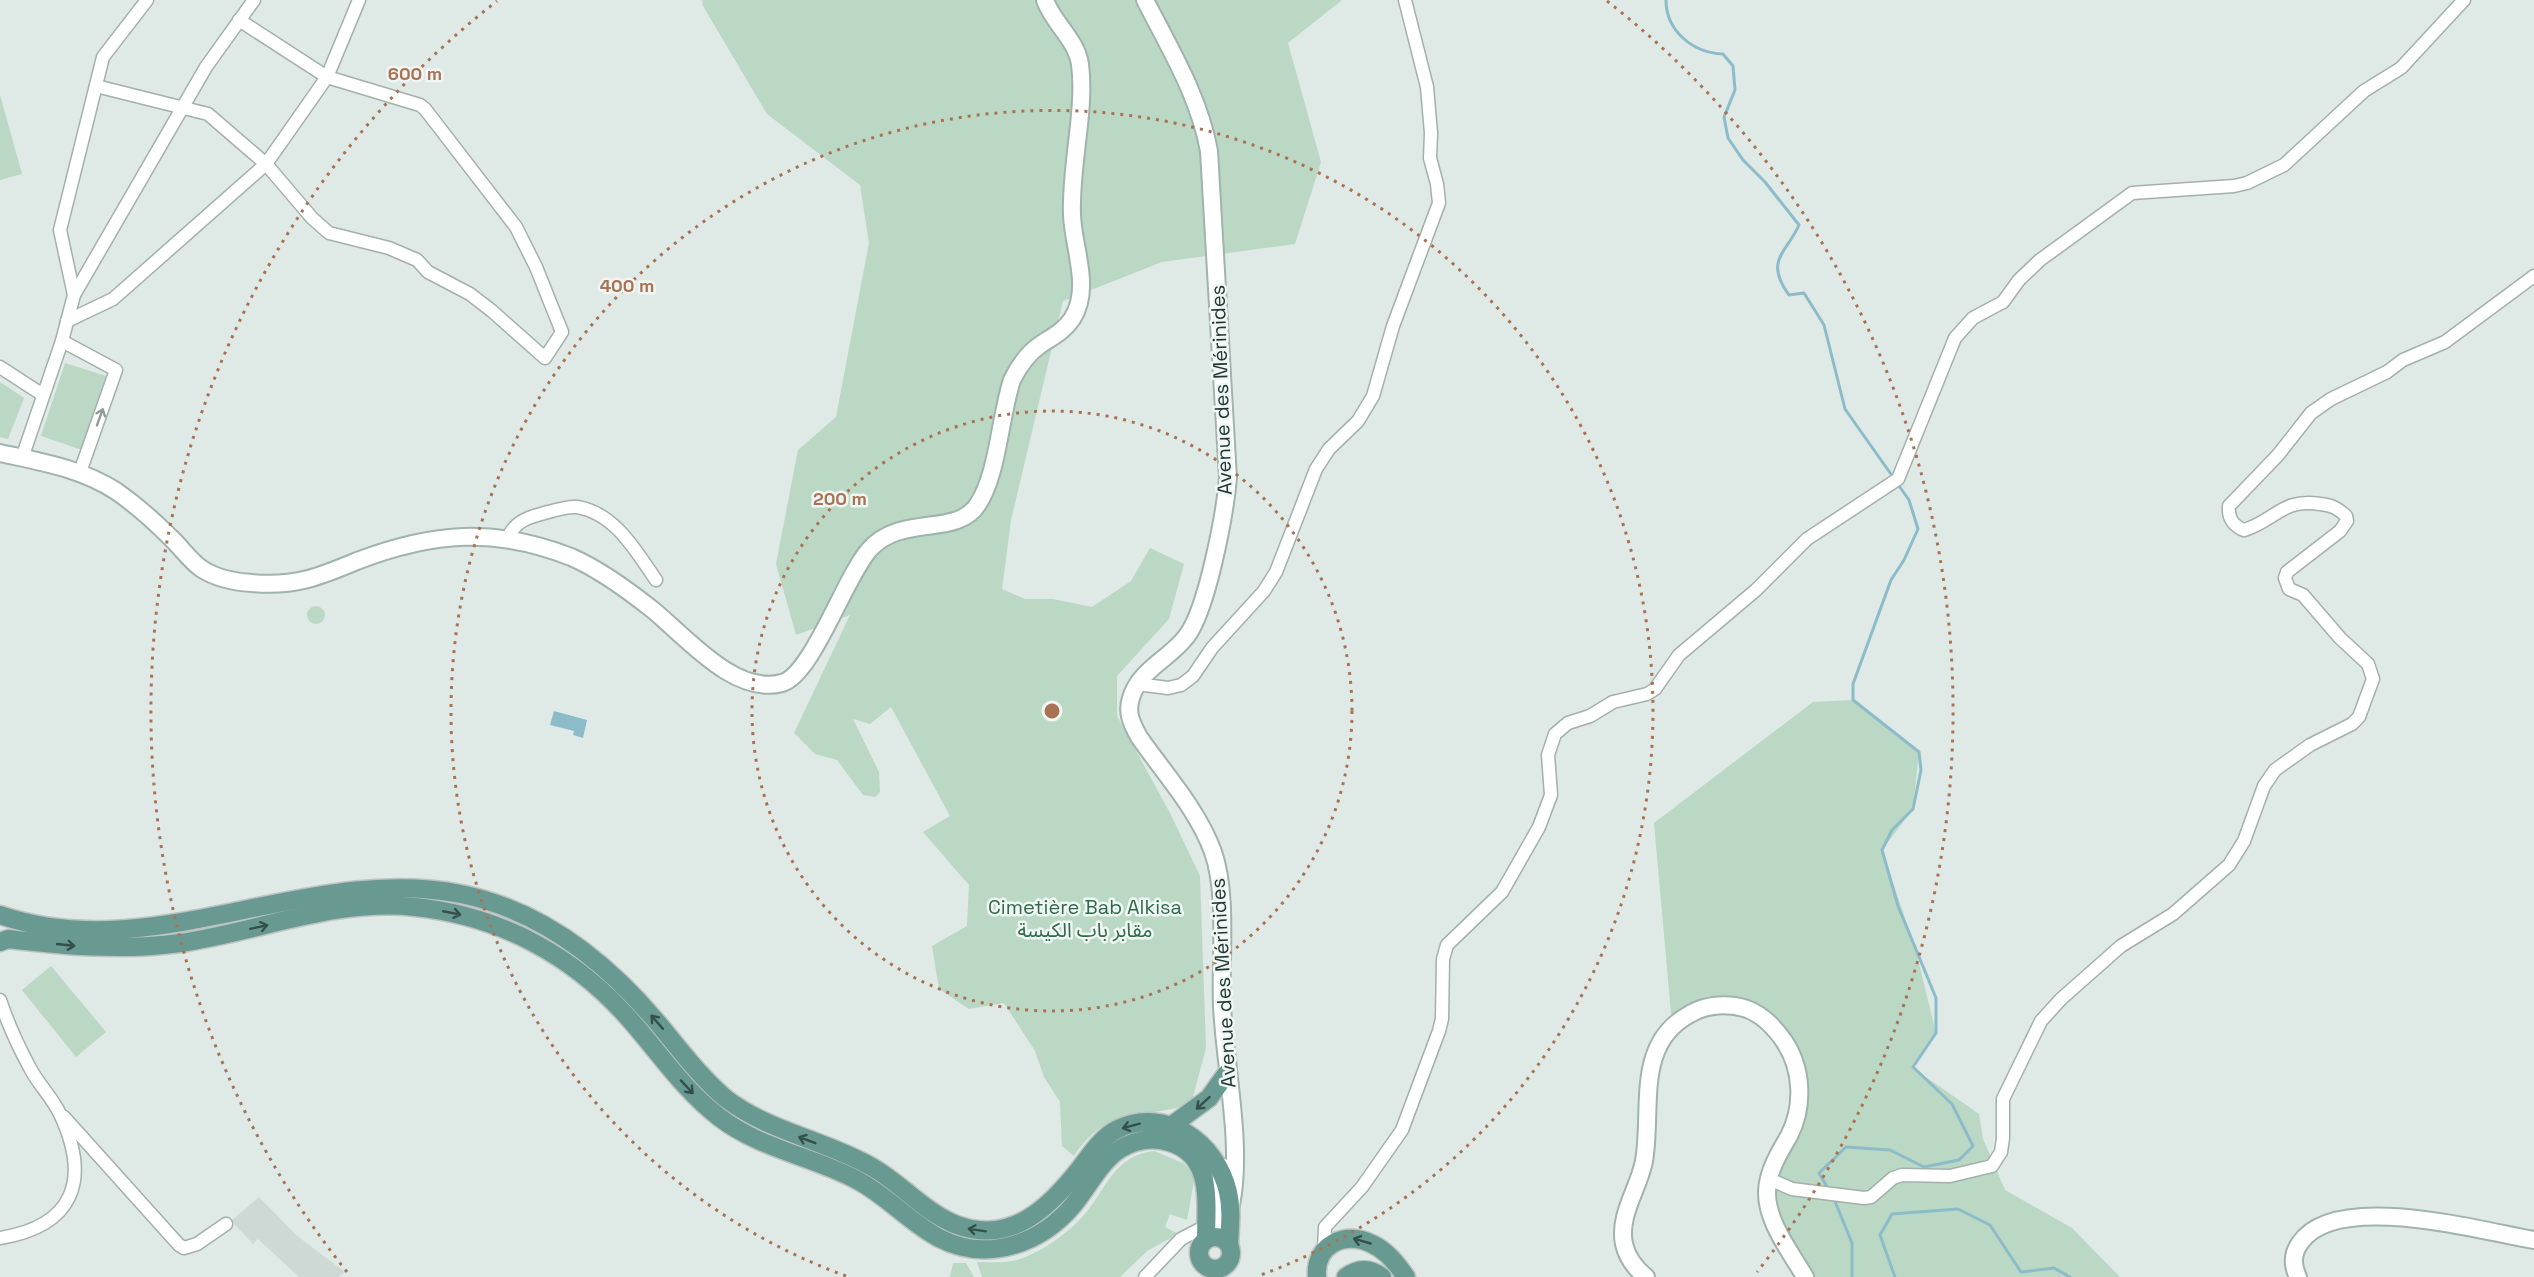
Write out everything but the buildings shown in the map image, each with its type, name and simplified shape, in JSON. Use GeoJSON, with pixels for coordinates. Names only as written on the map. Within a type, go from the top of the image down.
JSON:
{"type":"FeatureCollection","features":[{"type":"Feature","properties":{"kind":"main road"},"geometry":{"type":"LineString","coordinates":[[0,453],[80,472],[112,489],[138,507],[200,567],[218,576],[248,583],[289,585],[412,543],[437,538],[467,535],[541,548],[583,563],[650,608],[705,656],[733,674],[751,683],[766,686],[786,682],[800,671],[856,566],[871,547],[900,529],[949,523],[977,507],[988,485],[1012,380],[1020,364],[1038,346],[1058,334],[1072,319],[1079,303],[1081,273],[1072,206],[1072,165],[1081,92],[1079,62],[1075,49],[1049,12],[1045,0]]}},
{"type":"Feature","properties":{"kind":"main road","name":"Avenue des Mérinides"},"geometry":{"type":"LineString","coordinates":[[1144,0],[1194,96],[1206,133],[1228,477],[1222,525],[1201,609],[1186,638],[1137,684],[1129,708],[1130,721],[1206,835],[1214,853],[1218,874],[1222,1005],[1236,1170],[1231,1206]]}},
{"type":"Feature","properties":{"kind":"main road"},"geometry":{"type":"LineString","coordinates":[[5,918],[13,928],[4,944],[104,948],[164,945],[366,907],[413,907],[468,916],[525,937],[574,967],[606,994],[696,1096],[730,1125],[769,1145],[859,1181],[925,1229],[951,1244],[988,1250],[1015,1246],[1034,1237],[1063,1216],[1115,1153],[1128,1145],[1146,1140],[1164,1141],[1181,1147],[1199,1164],[1205,1179],[1213,1237],[1232,1253],[1227,1271],[1205,1270],[1200,1253],[1213,1237],[1231,1206],[1221,1172],[1199,1141],[1171,1126],[1146,1123],[1117,1130],[1098,1146],[1060,1193],[1042,1211],[998,1231],[973,1230],[936,1215],[866,1163],[764,1122],[743,1111],[705,1078],[634,996],[586,952],[529,919],[471,897],[411,888],[359,890],[171,925],[117,931],[5,918]]}},
{"type":"Feature","properties":{"kind":"main road"},"geometry":{"type":"LineString","coordinates":[[1646,1277],[1630,1260],[1624,1245],[1623,1231],[1645,1156],[1650,1070],[1663,1035],[1672,1026],[1693,1012],[1707,1007],[1729,1006],[1750,1010],[1777,1031],[1796,1064],[1799,1093],[1796,1119],[1769,1179],[1767,1192],[1771,1214],[1805,1277]]}},
{"type":"Feature","properties":{"kind":"main road"},"geometry":{"type":"LineString","coordinates":[[1171,1126],[1209,1098],[1227,1073]]}},
{"type":"Feature","properties":{"kind":"main road"},"geometry":{"type":"LineString","coordinates":[[1213,1237],[1221,1172],[1232,1134]]}},
{"type":"Feature","properties":{"kind":"main road"},"geometry":{"type":"LineString","coordinates":[[2298,1277],[2293,1261],[2301,1240],[2322,1225],[2355,1216],[2400,1217],[2534,1240]]}},
{"type":"Feature","properties":{"kind":"main road"},"geometry":{"type":"LineString","coordinates":[[1317,1277],[1318,1261],[1324,1250],[1341,1240],[1353,1238],[1365,1241],[1385,1252],[1406,1277]]}},
{"type":"Feature","properties":{"kind":"main road"},"geometry":{"type":"LineString","coordinates":[[1346,1277],[1360,1270],[1372,1271],[1382,1277]]}},
{"type":"Feature","properties":{"kind":"street"},"geometry":{"type":"LineString","coordinates":[[74,295],[60,230],[103,57],[147,0]]}},
{"type":"Feature","properties":{"kind":"street"},"geometry":{"type":"LineString","coordinates":[[22,458],[62,341],[74,295],[183,105],[254,0]]}},
{"type":"Feature","properties":{"kind":"street"},"geometry":{"type":"LineString","coordinates":[[67,321],[113,299],[266,164],[327,77],[359,0]]}},
{"type":"Feature","properties":{"kind":"street"},"geometry":{"type":"LineString","coordinates":[[1137,684],[1168,688],[1180,685],[1193,676],[1225,633],[1264,591],[1280,564],[1316,469],[1329,449],[1358,421],[1373,396],[1393,326],[1438,203],[1437,184],[1430,158],[1430,114],[1427,87],[1406,0]]}},
{"type":"Feature","properties":{"kind":"street"},"geometry":{"type":"LineString","coordinates":[[1324,1250],[1325,1227],[1362,1187],[1402,1130],[1409,1115],[1441,1025],[1443,959],[1447,945],[1502,892],[1519,866],[1547,808],[1551,795],[1548,755],[1555,734],[1569,723],[1590,716],[1613,702],[1647,694],[1655,689],[1679,656],[1756,590],[1775,567],[1807,539],[1894,482],[1905,466],[1954,338],[1972,318],[2003,302],[2030,269],[2132,193],[2234,186],[2247,183],[2284,165],[2364,91],[2401,68],[2464,0]]}},
{"type":"Feature","properties":{"kind":"street"},"geometry":{"type":"LineString","coordinates":[[96,86],[183,105],[208,114],[266,164],[312,218],[329,233],[389,248],[417,260],[428,272],[470,294],[492,310],[545,358],[562,332],[536,267],[516,227],[446,135],[420,105],[327,77],[239,20]]}},
{"type":"Feature","properties":{"kind":"street"},"geometry":{"type":"LineString","coordinates":[[1769,1179],[1792,1189],[1847,1197],[1871,1197],[1893,1178],[1902,1175],[1950,1176],[1992,1166],[2001,1152],[2003,1100],[2041,1022],[2061,999],[2121,946],[2173,914],[2229,865],[2244,841],[2264,786],[2275,770],[2310,745],[2346,729],[2359,717],[2373,679],[2368,664],[2340,638],[2303,596],[2289,589],[2285,578],[2287,572],[2340,531],[2347,521],[2346,516],[2330,505],[2302,502],[2291,504],[2244,530],[2232,523],[2228,515],[2229,506],[2278,455],[2311,413],[2351,387],[2445,342],[2534,276]]}},
{"type":"Feature","properties":{"kind":"street"},"geometry":{"type":"LineString","coordinates":[[62,341],[116,370],[80,472]]}},
{"type":"Feature","properties":{"kind":"street"},"geometry":{"type":"LineString","coordinates":[[0,367],[43,395]]}},
{"type":"Feature","properties":{"kind":"street"},"geometry":{"type":"LineString","coordinates":[[507,541],[515,526],[530,517],[575,507],[583,509],[611,522],[656,580]]}},
{"type":"Feature","properties":{"kind":"street"},"geometry":{"type":"LineString","coordinates":[[0,1000],[31,1071],[60,1113],[179,1245],[184,1248],[197,1244],[226,1224]]}},
{"type":"Feature","properties":{"kind":"street"},"geometry":{"type":"LineString","coordinates":[[0,1238],[43,1225],[54,1216],[73,1193],[75,1166],[68,1132],[60,1113]]}},
{"type":"Feature","properties":{"kind":"street"},"geometry":{"type":"LineString","coordinates":[[1145,1277],[1181,1239],[1213,1237]]}},
{"type":"Feature","properties":{"kind":"shaded area"},"geometry":{"type":"Polygon","coordinates":[[[259,1197],[296,1235],[345,1272],[338,1277],[299,1277],[258,1239],[253,1244],[231,1221],[259,1197]]]}},
{"type":"Feature","properties":{"kind":"green space","name":"Cimetière Bab Alkisa مقابر باب الكيسة"},"geometry":{"type":"Polygon","coordinates":[[[702,0],[1342,0],[1288,43],[1321,162],[1295,244],[1162,262],[1063,301],[1011,520],[1002,589],[1025,599],[1053,599],[1092,607],[1131,581],[1150,548],[1184,564],[1169,619],[1117,676],[1117,716],[1170,813],[1200,876],[1206,1048],[1191,1104],[1127,1116],[1113,1121],[1087,1139],[1074,1156],[1062,1146],[1060,1102],[1044,1077],[1035,1051],[1004,1003],[969,1009],[939,989],[932,946],[967,926],[969,885],[923,832],[950,816],[891,707],[870,724],[853,719],[879,772],[880,792],[875,797],[863,795],[837,760],[815,754],[794,733],[850,615],[796,635],[776,564],[798,450],[836,417],[869,243],[860,185],[767,114],[703,6],[702,0]]]}},
{"type":"Feature","properties":{"kind":"green space"},"geometry":{"type":"Polygon","coordinates":[[[0,95],[22,174],[0,180],[0,95]]]}},
{"type":"Feature","properties":{"kind":"green space"},"geometry":{"type":"Polygon","coordinates":[[[65,363],[106,376],[82,450],[41,436],[65,363]]]}},
{"type":"Feature","properties":{"kind":"green space"},"geometry":{"type":"Polygon","coordinates":[[[0,382],[24,398],[8,439],[0,437],[0,382]]]}},
{"type":"Feature","properties":{"kind":"green space"},"geometry":{"type":"Polygon","coordinates":[[[312,606],[320,606],[325,611],[323,622],[312,624],[307,619],[307,611],[312,606]]]}},
{"type":"Feature","properties":{"kind":"green space"},"geometry":{"type":"Polygon","coordinates":[[[1853,700],[1919,752],[1913,809],[1882,850],[1916,951],[1936,1033],[1913,1068],[1979,1114],[1983,1139],[2005,1190],[2072,1228],[2120,1277],[1807,1277],[1776,1224],[1774,1163],[1800,1099],[1789,1034],[1738,1003],[1672,1024],[1654,823],[1813,702],[1853,700]]]}},
{"type":"Feature","properties":{"kind":"green space"},"geometry":{"type":"Polygon","coordinates":[[[51,966],[106,1032],[76,1057],[22,990],[51,966]]]}},
{"type":"Feature","properties":{"kind":"green space"},"geometry":{"type":"Polygon","coordinates":[[[1154,1151],[1183,1163],[1195,1175],[1187,1220],[1170,1214],[1165,1227],[1178,1234],[1147,1251],[1120,1277],[982,1277],[977,1262],[1018,1260],[1047,1246],[1083,1216],[1112,1175],[1129,1159],[1154,1151]]]}},
{"type":"Feature","properties":{"kind":"green space"},"geometry":{"type":"Polygon","coordinates":[[[953,1263],[966,1263],[974,1277],[950,1277],[953,1263]]]}},
{"type":"Feature","properties":{"kind":"water"},"geometry":{"type":"Polygon","coordinates":[[[554,711],[587,720],[583,738],[573,735],[574,731],[550,725],[554,711]]]}},
{"type":"Feature","properties":{"kind":"waterway"},"geometry":{"type":"LineString","coordinates":[[1666,0],[1671,21],[1683,38],[1701,50],[1723,54],[1733,66],[1735,90],[1724,117],[1728,138],[1743,160],[1765,182],[1799,225],[1780,258],[1778,273],[1789,295],[1804,293],[1824,325],[1845,409],[1893,477]]}},
{"type":"Feature","properties":{"kind":"waterway"},"geometry":{"type":"LineString","coordinates":[[1829,1190],[1819,1173],[1846,1147],[1890,1150],[1924,1167],[1959,1160],[1973,1146],[1952,1104],[1913,1067],[1936,1033],[1936,998],[1898,906],[1882,850],[1892,830],[1913,809],[1921,770],[1919,752],[1853,700],[1853,684],[1891,580],[1904,560],[1918,529],[1909,500],[1897,483]]}},
{"type":"Feature","properties":{"kind":"waterway"},"geometry":{"type":"LineString","coordinates":[[1834,1199],[1852,1243],[1852,1277]]}},
{"type":"Feature","properties":{"kind":"waterway"},"geometry":{"type":"LineString","coordinates":[[1895,1277],[1880,1235],[1892,1214],[1958,1209],[1990,1225],[2021,1272],[2054,1268],[2070,1277]]}}]}
